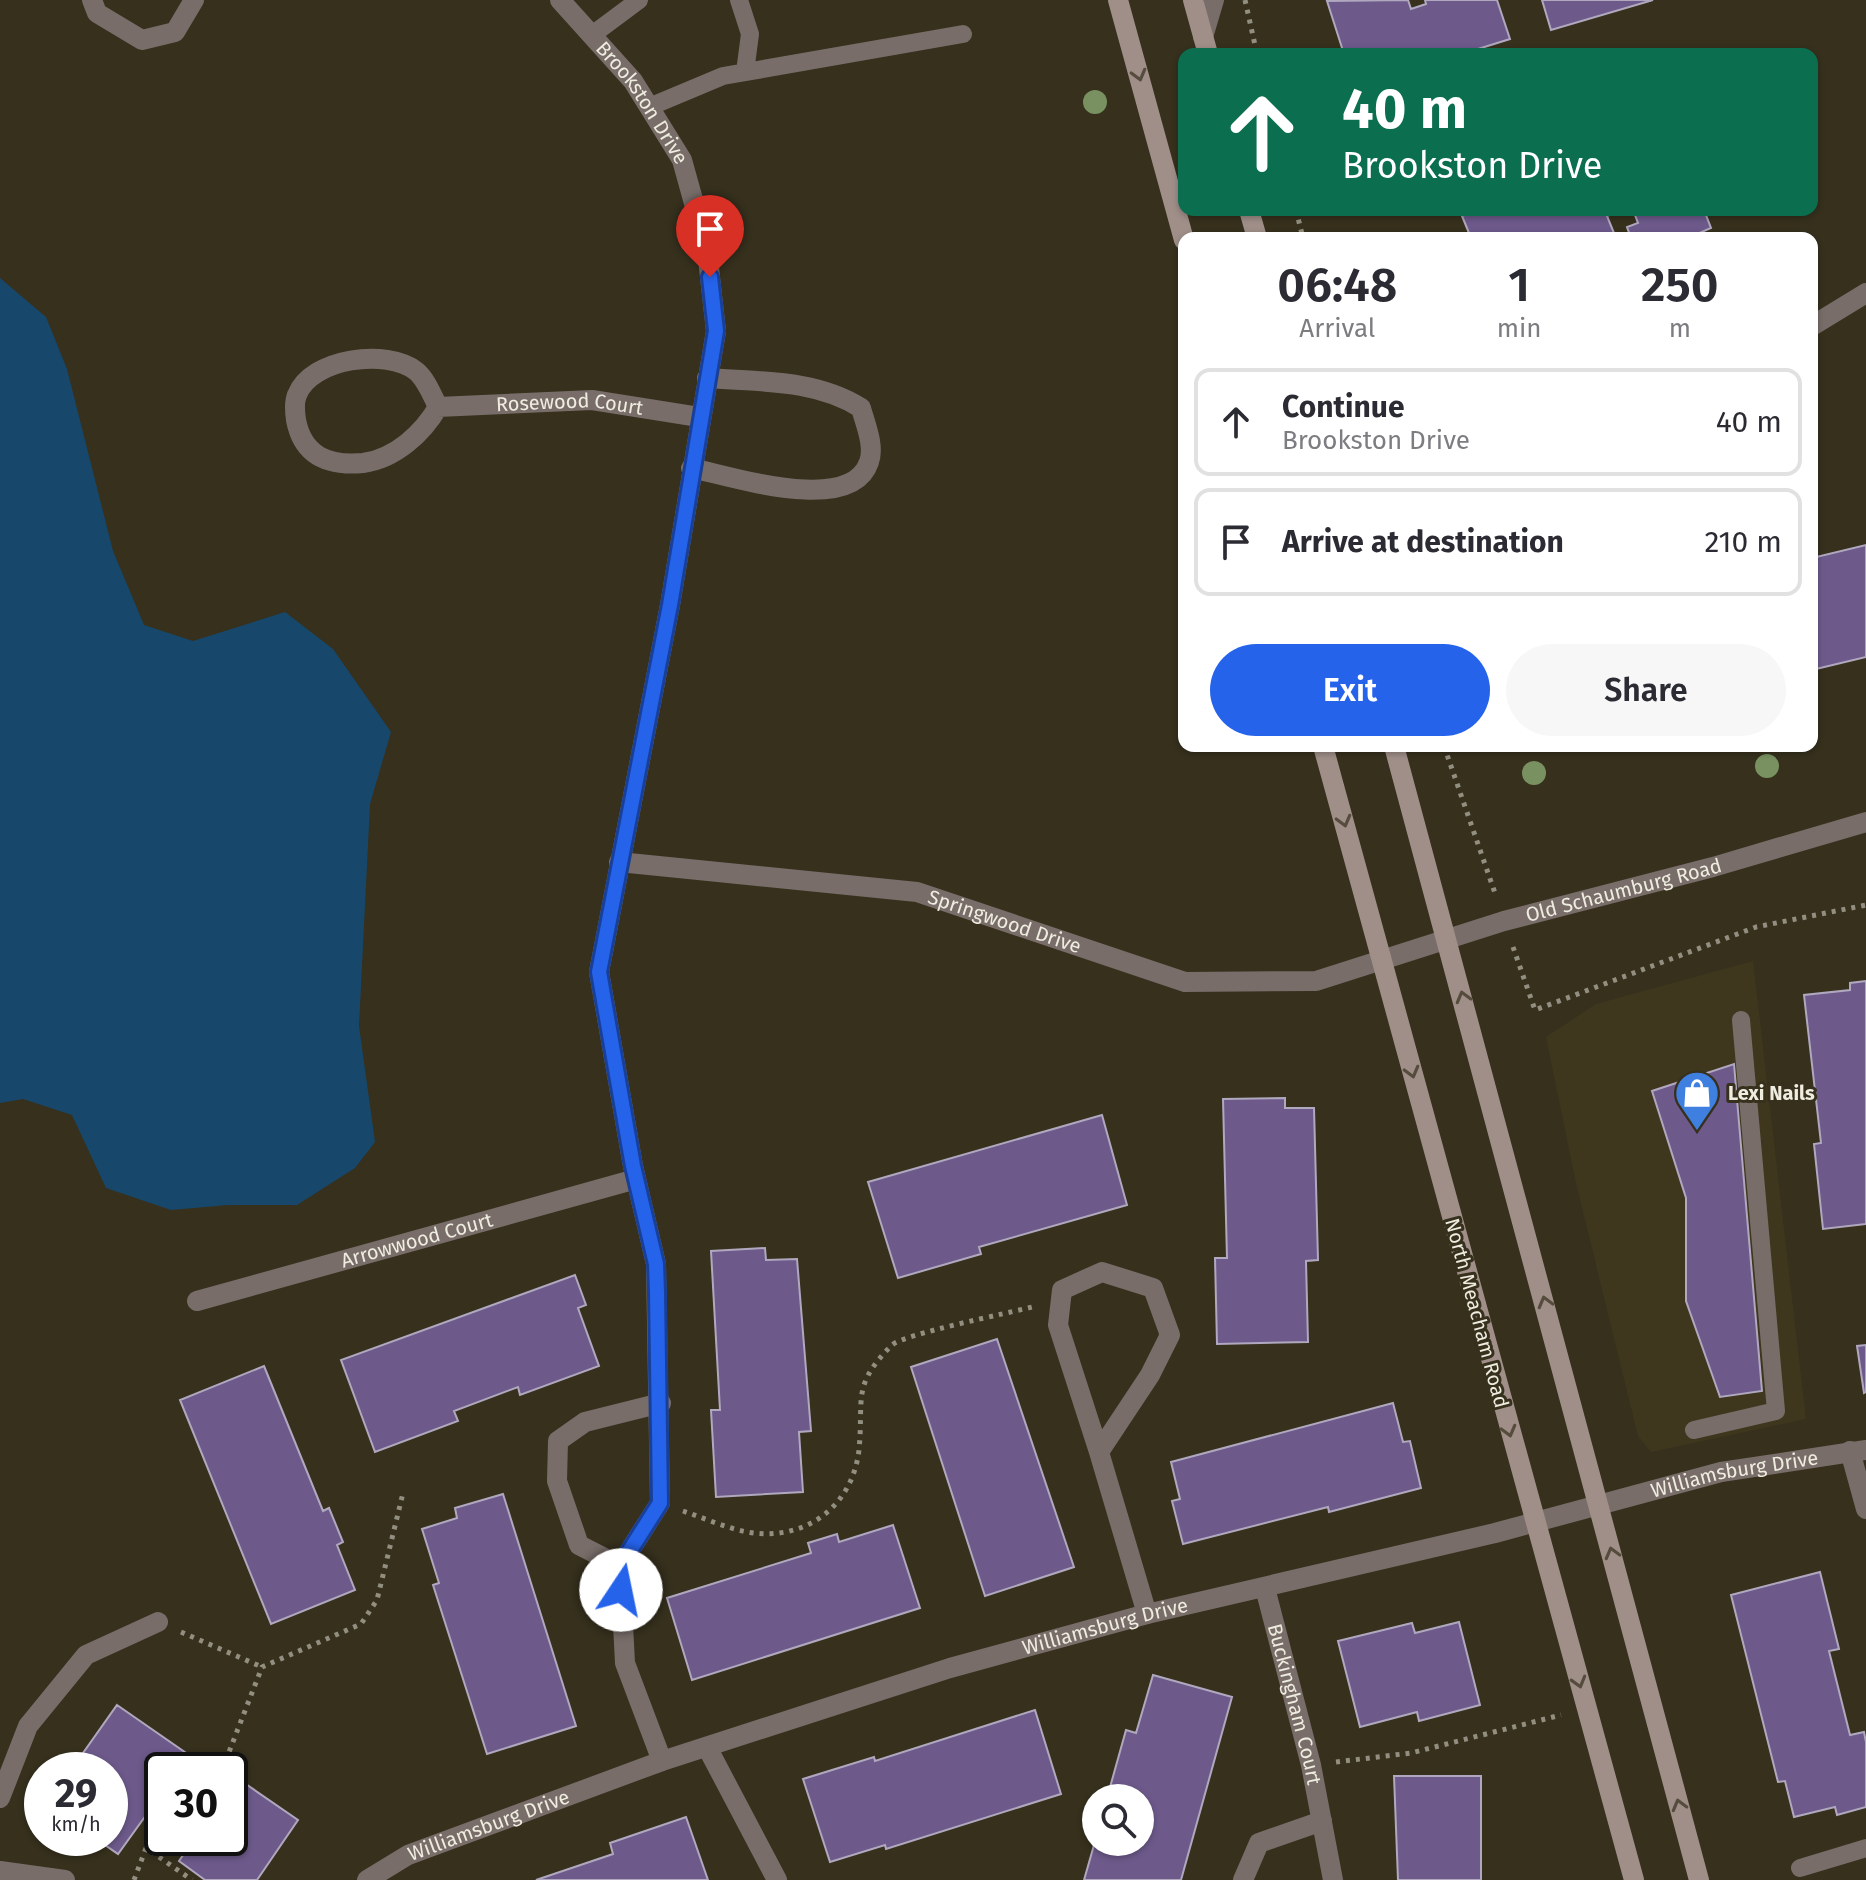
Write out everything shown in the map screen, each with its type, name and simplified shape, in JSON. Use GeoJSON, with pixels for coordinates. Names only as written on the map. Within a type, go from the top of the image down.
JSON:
{"type":"FeatureCollection","features":[{"type":"Feature","properties":{"kind":"main road"},"geometry":{"type":"LineString","coordinates":[[1118,0],[1182,232]]}},
{"type":"Feature","properties":{"kind":"main road"},"geometry":{"type":"LineString","coordinates":[[1193,0],[1206,45]]}},
{"type":"Feature","properties":{"kind":"main road","name":"North Meacham Road"},"geometry":{"type":"LineString","coordinates":[[1325,752],[1533,1523],[1634,1880]]}},
{"type":"Feature","properties":{"kind":"main road"},"geometry":{"type":"LineString","coordinates":[[1396,752],[1699,1880]]}},
{"type":"Feature","properties":{"kind":"street"},"geometry":{"type":"LineString","coordinates":[[92,0],[97,13],[142,40],[175,32],[194,0]]}},
{"type":"Feature","properties":{"kind":"street","name":"Brookston Drive"},"geometry":{"type":"LineString","coordinates":[[560,0],[633,81],[682,160],[707,250],[716,331],[699,417],[670,605],[599,972],[636,1179],[656,1264],[661,1403],[660,1503]]}},
{"type":"Feature","properties":{"kind":"street"},"geometry":{"type":"LineString","coordinates":[[1206,45],[1214,0]]}},
{"type":"Feature","properties":{"kind":"street"},"geometry":{"type":"LineString","coordinates":[[1818,322],[1866,293]]}},
{"type":"Feature","properties":{"kind":"street"},"geometry":{"type":"LineString","coordinates":[[380,358],[401,362],[417,371],[438,407],[426,428],[401,447],[370,462],[341,465],[323,460],[308,449],[299,435],[295,413],[297,395],[307,382],[331,366],[355,359],[380,358]]}},
{"type":"Feature","properties":{"kind":"street"},"geometry":{"type":"LineString","coordinates":[[691,468],[788,488],[834,490],[859,479],[870,461],[869,437],[861,408],[840,395],[801,386],[707,378]]}},
{"type":"Feature","properties":{"kind":"street","name":"Rosewood Court"},"geometry":{"type":"LineString","coordinates":[[438,407],[592,400],[699,417]]}},
{"type":"Feature","properties":{"kind":"street","name":"Old Schaumburg Road"},"geometry":{"type":"LineString","coordinates":[[1381,957],[1866,822]]}},
{"type":"Feature","properties":{"kind":"street","name":"Springwood Drive"},"geometry":{"type":"LineString","coordinates":[[619,862],[917,892],[1185,982],[1316,981],[1381,957]]}},
{"type":"Feature","properties":{"kind":"street","name":"Arrowwood Court"},"geometry":{"type":"LineString","coordinates":[[197,1301],[636,1179]]}},
{"type":"Feature","properties":{"kind":"street"},"geometry":{"type":"LineString","coordinates":[[1099,1452],[1150,1375],[1170,1335],[1153,1288],[1102,1272],[1062,1290],[1058,1325],[1147,1614]]}},
{"type":"Feature","properties":{"kind":"street"},"geometry":{"type":"LineString","coordinates":[[620,1566],[579,1545],[557,1481],[558,1441],[585,1422],[661,1403]]}},
{"type":"Feature","properties":{"kind":"street"},"geometry":{"type":"LineString","coordinates":[[1858,1450],[1866,1509]]}},
{"type":"Feature","properties":{"kind":"street","name":"Williamsburg Drive"},"geometry":{"type":"LineString","coordinates":[[367,1880],[408,1855],[662,1761],[950,1668],[1147,1614],[1533,1523],[1721,1472],[1858,1450]]}},
{"type":"Feature","properties":{"kind":"street"},"geometry":{"type":"LineString","coordinates":[[660,1503],[620,1566],[625,1663],[662,1761]]}},
{"type":"Feature","properties":{"kind":"street","name":"Buckingham Court"},"geometry":{"type":"LineString","coordinates":[[1265,1588],[1311,1765],[1333,1880]]}},
{"type":"Feature","properties":{"kind":"street"},"geometry":{"type":"LineString","coordinates":[[0,1798],[28,1726],[86,1655],[158,1622]]}},
{"type":"Feature","properties":{"kind":"street"},"geometry":{"type":"LineString","coordinates":[[707,1747],[777,1880]]}},
{"type":"Feature","properties":{"kind":"street"},"geometry":{"type":"LineString","coordinates":[[1243,1880],[1259,1843],[1322,1821]]}},
{"type":"Feature","properties":{"kind":"street"},"geometry":{"type":"LineString","coordinates":[[0,1871],[65,1880]]}},
{"type":"Feature","properties":{"kind":"lane"},"geometry":{"type":"LineString","coordinates":[[592,35],[639,0]]}},
{"type":"Feature","properties":{"kind":"lane"},"geometry":{"type":"LineString","coordinates":[[739,0],[745,9],[750,34],[745,72]]}},
{"type":"Feature","properties":{"kind":"lane"},"geometry":{"type":"LineString","coordinates":[[649,107],[723,76],[963,34]]}},
{"type":"Feature","properties":{"kind":"lane"},"geometry":{"type":"LineString","coordinates":[[1694,1430],[1776,1411],[1741,1020]]}},
{"type":"Feature","properties":{"kind":"lane"},"geometry":{"type":"LineString","coordinates":[[1800,1868],[1866,1848]]}},
{"type":"Feature","properties":{"kind":"path"},"geometry":{"type":"LineString","coordinates":[[1245,0],[1256,48]]}},
{"type":"Feature","properties":{"kind":"path"},"geometry":{"type":"LineString","coordinates":[[1446,752],[1535,1010],[1756,927],[1866,905]]}},
{"type":"Feature","properties":{"kind":"path"},"geometry":{"type":"LineString","coordinates":[[660,1503],[747,1532],[786,1532],[825,1518],[846,1491],[858,1453],[863,1380],[895,1342],[1061,1300]]}},
{"type":"Feature","properties":{"kind":"path"},"geometry":{"type":"LineString","coordinates":[[229,1752],[262,1667],[361,1624],[377,1600],[403,1493]]}},
{"type":"Feature","properties":{"kind":"path"},"geometry":{"type":"LineString","coordinates":[[158,1622],[262,1667]]}},
{"type":"Feature","properties":{"kind":"path"},"geometry":{"type":"LineString","coordinates":[[1311,1765],[1411,1753],[1587,1708]]}},
{"type":"Feature","properties":{"kind":"path"},"geometry":{"type":"LineString","coordinates":[[134,1880],[144,1853]]}},
{"type":"Feature","properties":{"kind":"path"},"geometry":{"type":"LineString","coordinates":[[158,1856],[192,1880]]}},
{"type":"Feature","properties":{"kind":"shaded area"},"geometry":{"type":"Polygon","coordinates":[[[1753,961],[1806,1419],[1651,1452],[1638,1436],[1576,1183],[1546,1037],[1596,1004],[1753,961]]]}},
{"type":"Feature","properties":{"kind":"water"},"geometry":{"type":"Polygon","coordinates":[[[0,278],[46,317],[67,369],[113,551],[144,625],[193,641],[285,612],[333,649],[391,732],[370,804],[359,1026],[375,1142],[355,1168],[297,1205],[228,1205],[171,1210],[106,1188],[72,1115],[23,1099],[0,1103],[0,278]]]}},
{"type":"Feature","properties":{"kind":"building"},"geometry":{"type":"Polygon","coordinates":[[[1408,0],[1411,9],[1426,4],[1425,0],[1497,0],[1510,39],[1481,48],[1342,48],[1327,1],[1408,0]]]}},
{"type":"Feature","properties":{"kind":"building"},"geometry":{"type":"Polygon","coordinates":[[[1542,0],[1653,0],[1551,30],[1542,0]]]}},
{"type":"Feature","properties":{"kind":"building"},"geometry":{"type":"Polygon","coordinates":[[[1462,216],[1607,216],[1614,232],[1469,232],[1462,216]]]}},
{"type":"Feature","properties":{"kind":"building"},"geometry":{"type":"Polygon","coordinates":[[[1635,216],[1706,216],[1711,228],[1702,232],[1629,232],[1627,227],[1638,223],[1635,216]]]}},
{"type":"Feature","properties":{"kind":"building"},"geometry":{"type":"Polygon","coordinates":[[[1866,545],[1866,657],[1818,669],[1818,557],[1866,545]]]}},
{"type":"Feature","properties":{"kind":"building"},"geometry":{"type":"Polygon","coordinates":[[[1866,981],[1866,1224],[1823,1229],[1814,1144],[1821,1143],[1804,995],[1850,990],[1850,983],[1866,981]]]}},
{"type":"Feature","properties":{"kind":"building"},"geometry":{"type":"Polygon","coordinates":[[[1734,1064],[1762,1391],[1720,1397],[1686,1301],[1686,1198],[1652,1091],[1734,1064]]]}},
{"type":"Feature","properties":{"kind":"building"},"geometry":{"type":"Polygon","coordinates":[[[1285,1098],[1285,1108],[1314,1108],[1318,1260],[1306,1261],[1308,1342],[1217,1344],[1215,1258],[1227,1258],[1223,1099],[1285,1098]]]}},
{"type":"Feature","properties":{"kind":"building"},"geometry":{"type":"Polygon","coordinates":[[[1102,1115],[1127,1205],[979,1247],[981,1254],[898,1278],[868,1182],[1102,1115]]]}},
{"type":"Feature","properties":{"kind":"building"},"geometry":{"type":"Polygon","coordinates":[[[765,1248],[766,1260],[797,1259],[811,1431],[799,1432],[803,1492],[716,1497],[711,1410],[720,1410],[711,1251],[765,1248]]]}},
{"type":"Feature","properties":{"kind":"building"},"geometry":{"type":"Polygon","coordinates":[[[575,1275],[586,1305],[578,1308],[599,1366],[520,1395],[518,1387],[454,1411],[458,1421],[375,1452],[341,1360],[575,1275]]]}},
{"type":"Feature","properties":{"kind":"building"},"geometry":{"type":"Polygon","coordinates":[[[997,1339],[1074,1567],[985,1596],[911,1367],[997,1339]]]}},
{"type":"Feature","properties":{"kind":"building"},"geometry":{"type":"Polygon","coordinates":[[[1866,1345],[1866,1392],[1864,1393],[1857,1346],[1866,1345]]]}},
{"type":"Feature","properties":{"kind":"building"},"geometry":{"type":"Polygon","coordinates":[[[264,1366],[323,1511],[329,1508],[343,1542],[337,1545],[355,1590],[271,1624],[180,1400],[264,1366]]]}},
{"type":"Feature","properties":{"kind":"building"},"geometry":{"type":"Polygon","coordinates":[[[1393,1403],[1403,1442],[1410,1441],[1421,1488],[1329,1512],[1328,1507],[1183,1544],[1172,1501],[1180,1499],[1171,1462],[1393,1403]]]}},
{"type":"Feature","properties":{"kind":"building"},"geometry":{"type":"Polygon","coordinates":[[[503,1494],[576,1726],[487,1754],[433,1585],[439,1583],[422,1529],[457,1518],[455,1508],[503,1494]]]}},
{"type":"Feature","properties":{"kind":"building"},"geometry":{"type":"Polygon","coordinates":[[[893,1525],[920,1608],[692,1680],[667,1598],[811,1553],[808,1543],[837,1534],[839,1542],[893,1525]]]}},
{"type":"Feature","properties":{"kind":"building"},"geometry":{"type":"Polygon","coordinates":[[[1820,1572],[1839,1649],[1829,1651],[1850,1735],[1864,1732],[1866,1742],[1866,1807],[1837,1815],[1835,1807],[1794,1817],[1785,1781],[1778,1782],[1731,1595],[1820,1572]]]}},
{"type":"Feature","properties":{"kind":"building"},"geometry":{"type":"Polygon","coordinates":[[[1459,1622],[1480,1705],[1419,1721],[1417,1712],[1360,1727],[1338,1641],[1412,1623],[1415,1633],[1459,1622]]]}},
{"type":"Feature","properties":{"kind":"building"},"geometry":{"type":"Polygon","coordinates":[[[1153,1675],[1232,1697],[1181,1880],[1084,1880],[1091,1856],[1154,1856],[1154,1784],[1111,1784],[1126,1730],[1136,1733],[1153,1675]]]}},
{"type":"Feature","properties":{"kind":"building"},"geometry":{"type":"Polygon","coordinates":[[[117,1705],[185,1752],[144,1752],[144,1818],[128,1840],[128,1752],[84,1752],[117,1705]]]}},
{"type":"Feature","properties":{"kind":"building"},"geometry":{"type":"Polygon","coordinates":[[[1035,1710],[1061,1794],[886,1849],[885,1845],[830,1862],[803,1779],[874,1757],[875,1761],[1035,1710]]]}},
{"type":"Feature","properties":{"kind":"building"},"geometry":{"type":"Polygon","coordinates":[[[1394,1776],[1481,1776],[1481,1880],[1398,1880],[1394,1776]]]}},
{"type":"Feature","properties":{"kind":"building"},"geometry":{"type":"Polygon","coordinates":[[[248,1786],[298,1820],[257,1880],[205,1880],[179,1861],[182,1856],[248,1856],[248,1786]]]}},
{"type":"Feature","properties":{"kind":"building"},"geometry":{"type":"Polygon","coordinates":[[[686,1817],[708,1880],[536,1880],[613,1854],[610,1843],[686,1817]]]}},
{"type":"Feature","properties":{"kind":"place","name":"Lexi Nails"},"geometry":{"type":"Point","coordinates":[1697,1132]}},
{"type":"Feature","properties":{"kind":"route"},"geometry":{"type":"LineString","coordinates":[[621,1590],[620,1566],[660,1503],[661,1403],[656,1264],[633,1166],[599,972],[670,605],[699,417],[716,331],[710,277]]}}]}
